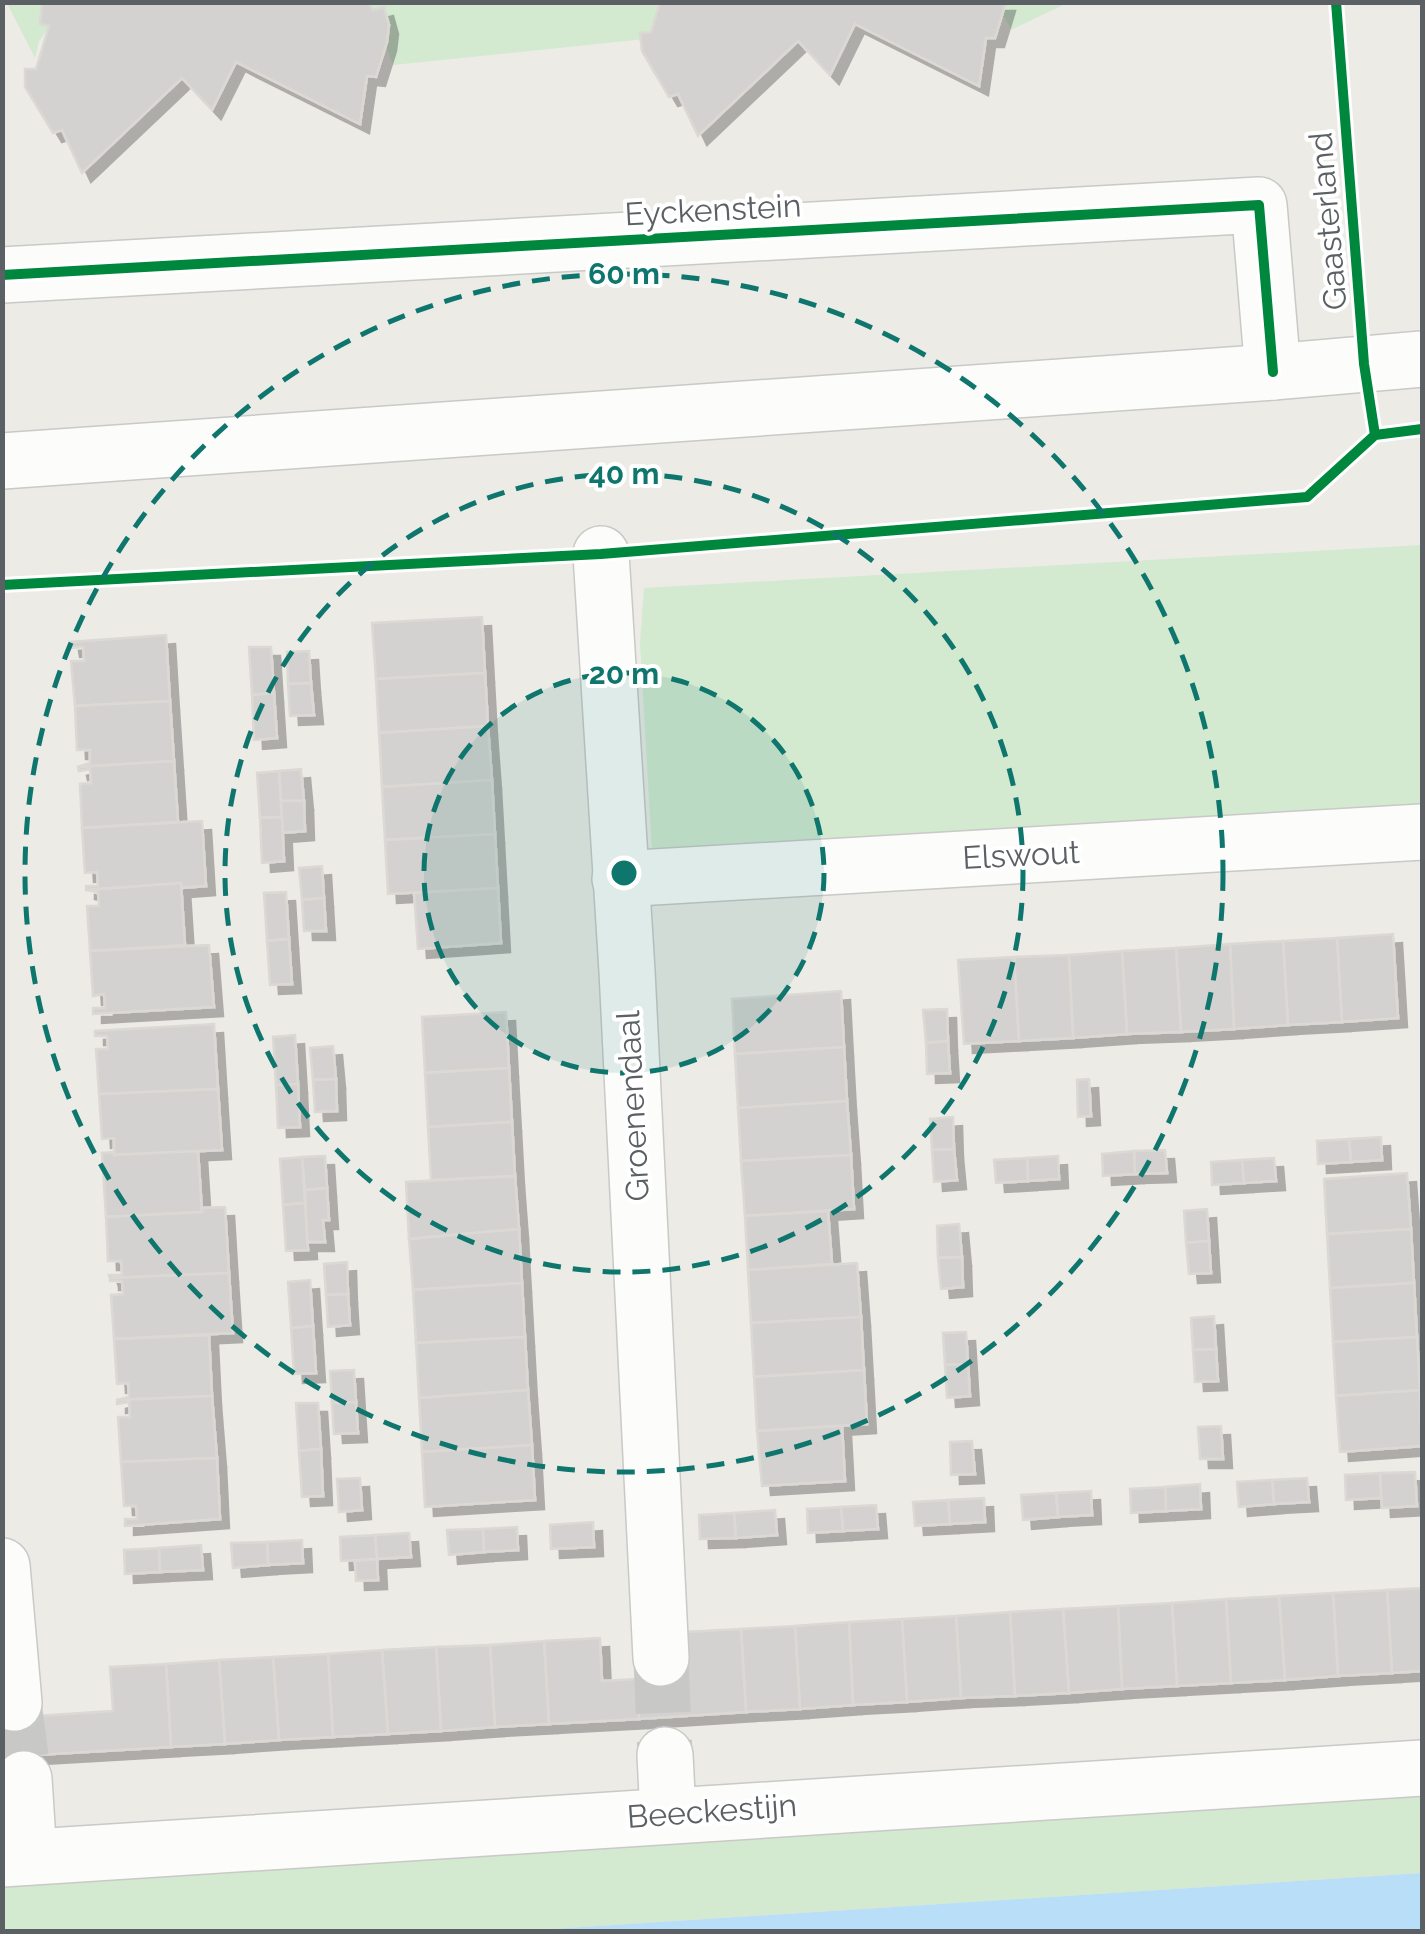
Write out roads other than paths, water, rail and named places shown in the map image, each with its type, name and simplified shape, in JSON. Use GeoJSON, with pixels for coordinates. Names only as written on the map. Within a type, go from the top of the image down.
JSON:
{"type":"FeatureCollection","features":[{"type":"Feature","properties":{"kind":"street","name":"Eyckenstein"},"geometry":{"type":"LineString","coordinates":[[2,275],[1259,204],[1272,372]]}},
{"type":"Feature","properties":{"kind":"street"},"geometry":{"type":"LineString","coordinates":[[2,461],[1272,372],[1422,358]]}},
{"type":"Feature","properties":{"kind":"street","name":"Groenendaal"},"geometry":{"type":"LineString","coordinates":[[601,554],[661,1658]]}},
{"type":"Feature","properties":{"kind":"street","name":"Elswout"},"geometry":{"type":"LineString","coordinates":[[620,878],[1422,832]]}},
{"type":"Feature","properties":{"kind":"street"},"geometry":{"type":"LineString","coordinates":[[2,1566],[14,1703]]}},
{"type":"Feature","properties":{"kind":"street"},"geometry":{"type":"LineString","coordinates":[[665,1755],[668,1814]]}},
{"type":"Feature","properties":{"kind":"street","name":"Beeckestijn"},"geometry":{"type":"LineString","coordinates":[[16,1858],[1422,1768]]}},
{"type":"Feature","properties":{"kind":"street"},"geometry":{"type":"LineString","coordinates":[[16,1858],[24,1779]]}},
{"type":"Feature","properties":{"kind":"water"},"geometry":{"type":"Polygon","coordinates":[[[1422,1873],[1422,1931],[521,1931],[1422,1873]]]}},
{"type":"Feature","properties":{"kind":"tunnel"},"geometry":{"type":"LineString","coordinates":[[661,1658],[665,1755]]}},
{"type":"Feature","properties":{"kind":"tunnel"},"geometry":{"type":"LineString","coordinates":[[14,1703],[24,1779]]}}]}
